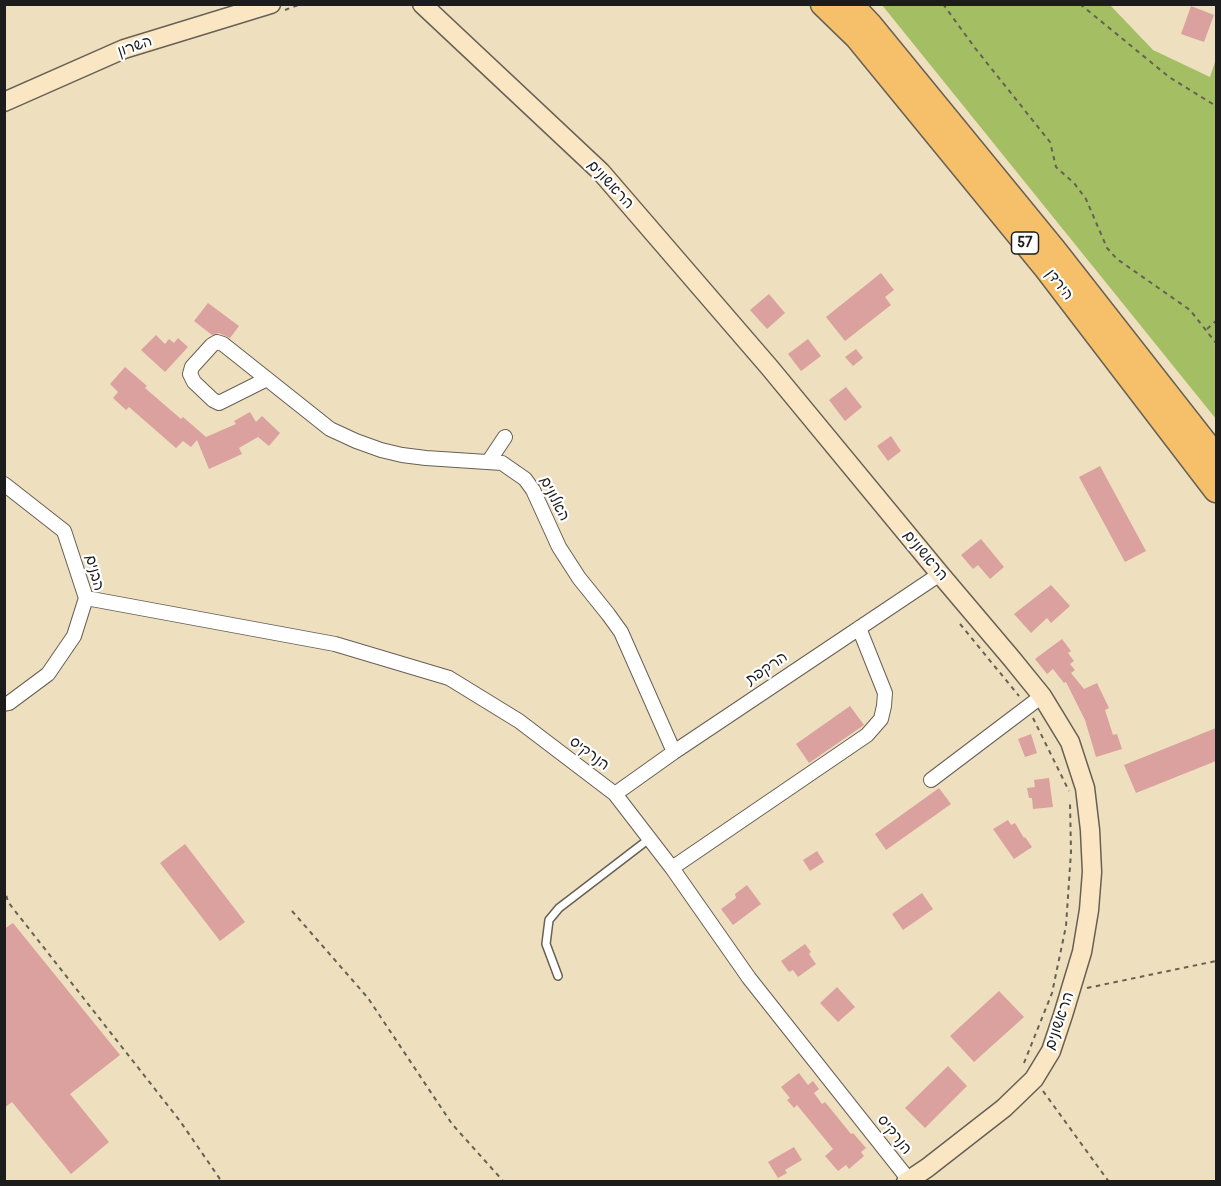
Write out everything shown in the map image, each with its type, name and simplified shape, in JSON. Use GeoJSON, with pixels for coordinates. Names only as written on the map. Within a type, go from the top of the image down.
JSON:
{"type":"FeatureCollection","features":[{"type":"Feature","properties":{"kind":"highway","name":"הירדן"},"geometry":{"type":"LineString","coordinates":[[823,4],[857,37],[1047,270],[1216,490]]}},
{"type":"Feature","properties":{"kind":"highway","name":"הירדן"},"geometry":{"type":"LineString","coordinates":[[850,4],[870,25],[1054,250],[1216,457]]}},
{"type":"Feature","properties":{"kind":"street","name":"השרון"},"geometry":{"type":"LineString","coordinates":[[4,102],[124,49],[271,4]]}},
{"type":"Feature","properties":{"kind":"street","name":"הראשונים"},"geometry":{"type":"LineString","coordinates":[[422,4],[601,172],[770,368],[940,574],[1035,702],[1070,742],[1085,788],[1092,872],[1082,952],[1051,1051],[1028,1074],[1004,1108],[907,1181]]}},
{"type":"Feature","properties":{"kind":"street","name":"האלונים"},"geometry":{"type":"LineString","coordinates":[[267,379],[219,402],[213,400],[194,382],[190,374],[192,368],[217,342],[223,344],[330,429],[356,441],[381,450],[426,458],[502,463],[525,479],[533,490],[559,547],[627,644],[674,752]]}},
{"type":"Feature","properties":{"kind":"street"},"geometry":{"type":"LineString","coordinates":[[489,461],[506,437]]}},
{"type":"Feature","properties":{"kind":"street","name":"הבנים"},"geometry":{"type":"LineString","coordinates":[[4,484],[64,531],[86,598],[74,636],[48,674],[9,703],[4,704]]}},
{"type":"Feature","properties":{"kind":"street","name":"הרקפת"},"geometry":{"type":"LineString","coordinates":[[615,794],[940,574]]}},
{"type":"Feature","properties":{"kind":"street","name":"הנרקיס"},"geometry":{"type":"LineString","coordinates":[[86,598],[335,644],[449,678],[519,721],[615,794],[672,868],[749,978],[907,1181]]}},
{"type":"Feature","properties":{"kind":"street"},"geometry":{"type":"LineString","coordinates":[[672,868],[867,735],[881,718],[885,693],[858,628]]}},
{"type":"Feature","properties":{"kind":"street"},"geometry":{"type":"LineString","coordinates":[[931,780],[1035,702]]}},
{"type":"Feature","properties":{"kind":"lane"},"geometry":{"type":"LineString","coordinates":[[558,976],[546,944],[549,920],[559,908],[649,838]]}},
{"type":"Feature","properties":{"kind":"path"},"geometry":{"type":"LineString","coordinates":[[943,4],[1050,142],[1056,167],[1074,183],[1086,199],[1107,248],[1117,259],[1190,310],[1216,343]]}},
{"type":"Feature","properties":{"kind":"path"},"geometry":{"type":"LineString","coordinates":[[1080,4],[1169,77],[1216,106]]}},
{"type":"Feature","properties":{"kind":"path"},"geometry":{"type":"LineString","coordinates":[[1206,329],[1216,321]]}},
{"type":"Feature","properties":{"kind":"path"},"geometry":{"type":"LineString","coordinates":[[956,618],[1035,702],[1070,793],[1071,852],[1066,926],[1052,993],[1028,1074],[1109,1182]]}},
{"type":"Feature","properties":{"kind":"path"},"geometry":{"type":"LineString","coordinates":[[4,886],[8,902],[180,1121],[222,1182]]}},
{"type":"Feature","properties":{"kind":"path"},"geometry":{"type":"LineString","coordinates":[[292,911],[368,998],[452,1124],[504,1182]]}},
{"type":"Feature","properties":{"kind":"path"},"geometry":{"type":"LineString","coordinates":[[1070,992],[1216,961]]}},
{"type":"Feature","properties":{"kind":"green space"},"geometry":{"type":"Polygon","coordinates":[[[882,5],[1110,5],[1153,50],[1210,77],[1216,59],[1216,419],[882,5]]]}},
{"type":"Feature","properties":{"kind":"building"},"geometry":{"type":"Polygon","coordinates":[[[1191,6],[1214,15],[1204,42],[1181,34],[1191,6]]]}},
{"type":"Feature","properties":{"kind":"building"},"geometry":{"type":"Polygon","coordinates":[[[881,273],[894,290],[885,297],[891,305],[845,341],[826,317],[881,273]]]}},
{"type":"Feature","properties":{"kind":"building"},"geometry":{"type":"Polygon","coordinates":[[[769,294],[785,313],[767,329],[750,310],[769,294]]]}},
{"type":"Feature","properties":{"kind":"building"},"geometry":{"type":"Polygon","coordinates":[[[208,303],[239,326],[230,338],[219,333],[212,335],[194,321],[208,303]]]}},
{"type":"Feature","properties":{"kind":"building"},"geometry":{"type":"Polygon","coordinates":[[[156,335],[165,344],[169,339],[174,343],[178,338],[188,347],[165,372],[141,350],[156,335]]]}},
{"type":"Feature","properties":{"kind":"building"},"geometry":{"type":"Polygon","coordinates":[[[808,339],[821,356],[801,371],[788,354],[808,339]]]}},
{"type":"Feature","properties":{"kind":"building"},"geometry":{"type":"Polygon","coordinates":[[[856,349],[863,358],[853,366],[845,357],[856,349]]]}},
{"type":"Feature","properties":{"kind":"building"},"geometry":{"type":"Polygon","coordinates":[[[125,367],[147,386],[145,388],[206,437],[236,424],[234,421],[250,412],[256,422],[262,416],[280,433],[269,446],[258,437],[239,448],[242,454],[209,469],[197,440],[191,447],[183,441],[176,448],[129,407],[126,410],[113,398],[118,392],[110,384],[125,367]]]}},
{"type":"Feature","properties":{"kind":"building"},"geometry":{"type":"Polygon","coordinates":[[[846,387],[862,407],[845,421],[829,400],[846,387]]]}},
{"type":"Feature","properties":{"kind":"building"},"geometry":{"type":"Polygon","coordinates":[[[891,436],[901,451],[888,461],[877,446],[891,436]]]}},
{"type":"Feature","properties":{"kind":"building"},"geometry":{"type":"Polygon","coordinates":[[[1100,466],[1146,551],[1125,562],[1079,477],[1100,466]]]}},
{"type":"Feature","properties":{"kind":"building"},"geometry":{"type":"Polygon","coordinates":[[[981,539],[1004,567],[990,579],[978,565],[973,569],[961,555],[981,539]]]}},
{"type":"Feature","properties":{"kind":"building"},"geometry":{"type":"Polygon","coordinates":[[[1051,585],[1070,606],[1051,623],[1047,618],[1031,633],[1014,614],[1051,585]]]}},
{"type":"Feature","properties":{"kind":"building"},"geometry":{"type":"Polygon","coordinates":[[[1062,639],[1071,651],[1068,653],[1074,661],[1070,664],[1075,670],[1071,673],[1084,689],[1097,683],[1109,708],[1105,710],[1113,735],[1117,734],[1122,749],[1096,757],[1085,720],[1066,682],[1064,683],[1053,669],[1047,674],[1035,659],[1062,639]]]}},
{"type":"Feature","properties":{"kind":"building"},"geometry":{"type":"Polygon","coordinates":[[[850,706],[864,725],[809,763],[796,744],[850,706]]]}},
{"type":"Feature","properties":{"kind":"building"},"geometry":{"type":"Polygon","coordinates":[[[1216,728],[1216,761],[1136,793],[1124,765],[1216,728]]]}},
{"type":"Feature","properties":{"kind":"building"},"geometry":{"type":"Polygon","coordinates":[[[1031,734],[1037,753],[1025,757],[1018,739],[1031,734]]]}},
{"type":"Feature","properties":{"kind":"building"},"geometry":{"type":"Polygon","coordinates":[[[1049,778],[1053,807],[1033,809],[1032,798],[1029,798],[1027,788],[1035,787],[1034,780],[1049,778]]]}},
{"type":"Feature","properties":{"kind":"building"},"geometry":{"type":"Polygon","coordinates":[[[939,788],[951,804],[886,850],[875,834],[939,788]]]}},
{"type":"Feature","properties":{"kind":"building"},"geometry":{"type":"Polygon","coordinates":[[[1008,820],[1011,825],[1015,823],[1032,847],[1014,859],[993,829],[1008,820]]]}},
{"type":"Feature","properties":{"kind":"building"},"geometry":{"type":"Polygon","coordinates":[[[185,844],[245,922],[220,941],[160,863],[185,844]]]}},
{"type":"Feature","properties":{"kind":"building"},"geometry":{"type":"Polygon","coordinates":[[[817,851],[824,862],[810,871],[803,860],[817,851]]]}},
{"type":"Feature","properties":{"kind":"building"},"geometry":{"type":"Polygon","coordinates":[[[747,885],[761,904],[733,925],[721,909],[736,898],[735,894],[747,885]]]}},
{"type":"Feature","properties":{"kind":"building"},"geometry":{"type":"Polygon","coordinates":[[[922,893],[933,909],[903,930],[892,914],[922,893]]]}},
{"type":"Feature","properties":{"kind":"building"},"geometry":{"type":"Polygon","coordinates":[[[13,923],[120,1055],[70,1094],[109,1142],[71,1174],[12,1102],[4,1108],[4,929],[13,923]]]}},
{"type":"Feature","properties":{"kind":"building"},"geometry":{"type":"Polygon","coordinates":[[[805,944],[816,964],[798,977],[793,970],[789,972],[781,961],[805,944]]]}},
{"type":"Feature","properties":{"kind":"building"},"geometry":{"type":"Polygon","coordinates":[[[837,987],[855,1007],[838,1022],[820,1003],[837,987]]]}},
{"type":"Feature","properties":{"kind":"building"},"geometry":{"type":"Polygon","coordinates":[[[999,991],[1024,1017],[974,1062],[950,1036],[999,991]]]}},
{"type":"Feature","properties":{"kind":"building"},"geometry":{"type":"Polygon","coordinates":[[[948,1066],[967,1086],[925,1128],[905,1108],[948,1066]]]}},
{"type":"Feature","properties":{"kind":"building"},"geometry":{"type":"Polygon","coordinates":[[[799,1073],[808,1085],[813,1081],[819,1089],[814,1093],[822,1104],[825,1102],[851,1134],[853,1133],[866,1148],[861,1152],[864,1156],[849,1169],[846,1165],[838,1171],[825,1156],[833,1149],[797,1105],[794,1108],[787,1100],[790,1098],[781,1087],[799,1073]]]}},
{"type":"Feature","properties":{"kind":"building"},"geometry":{"type":"Polygon","coordinates":[[[794,1147],[802,1160],[785,1170],[787,1173],[778,1178],[768,1162],[794,1147]]]}}]}
